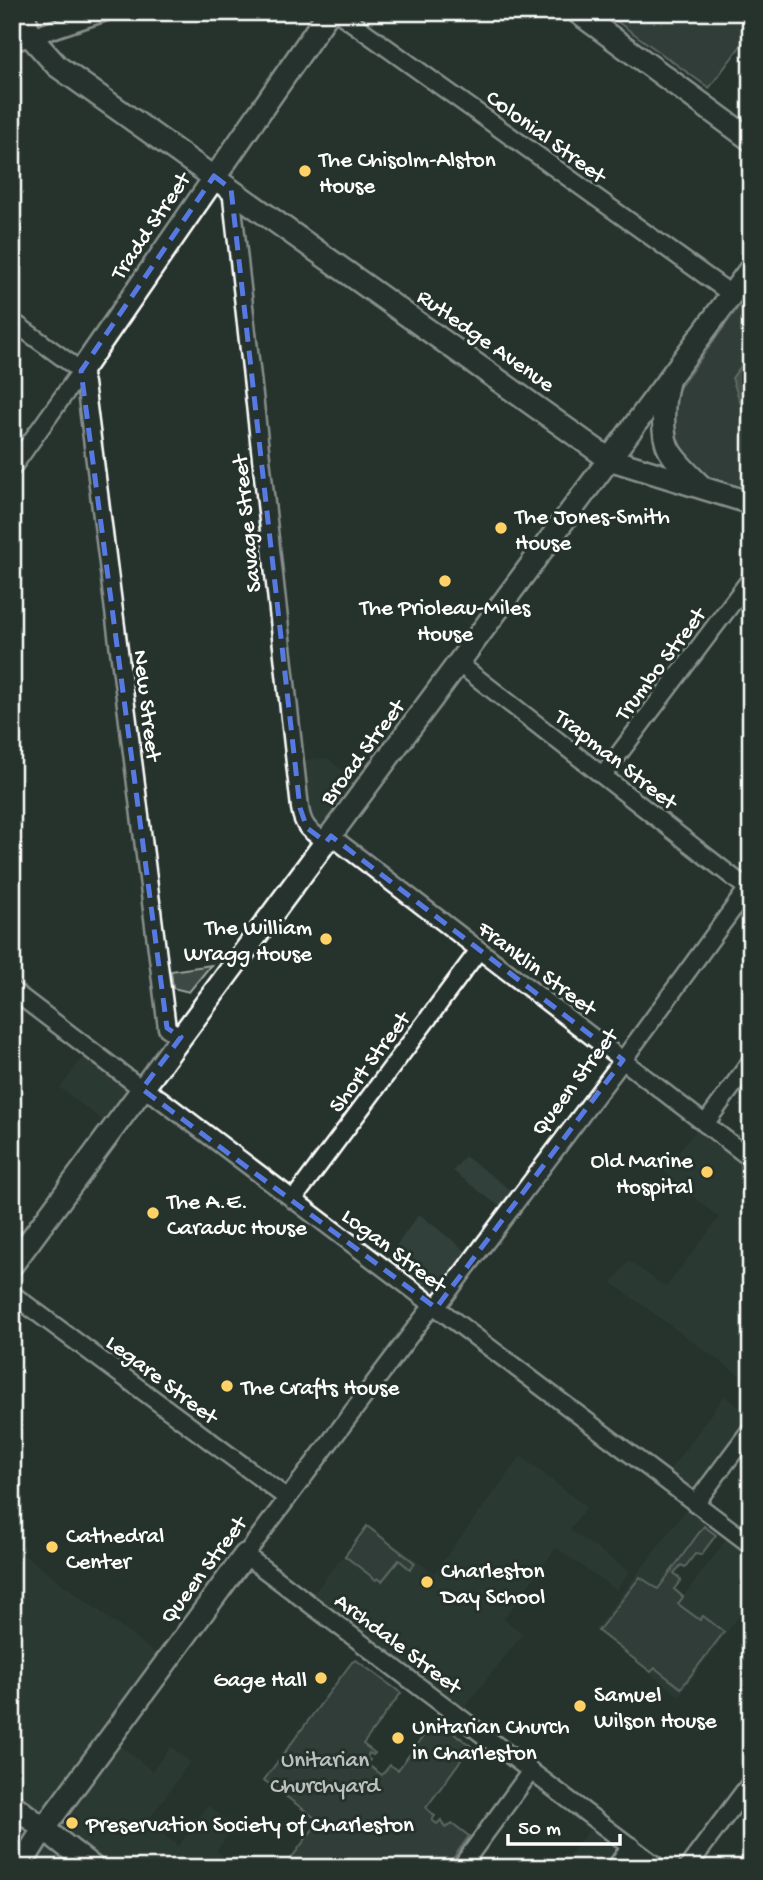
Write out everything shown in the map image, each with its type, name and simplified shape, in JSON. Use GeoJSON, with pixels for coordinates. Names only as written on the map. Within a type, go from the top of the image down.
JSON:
{"type":"FeatureCollection","features":[{"type":"Feature","properties":{"kind":"street"},"geometry":{"type":"LineString","coordinates":[[23,12],[22,40],[106,12]]}},
{"type":"Feature","properties":{"kind":"street","name":"Tradd Street"},"geometry":{"type":"LineString","coordinates":[[12,468],[222,183],[329,12]]}},
{"type":"Feature","properties":{"kind":"street","name":"Colonial Street"},"geometry":{"type":"LineString","coordinates":[[337,12],[731,294]]}},
{"type":"Feature","properties":{"kind":"street"},"geometry":{"type":"LineString","coordinates":[[577,12],[751,141]]}},
{"type":"Feature","properties":{"kind":"street","name":"Rutledge Avenue"},"geometry":{"type":"LineString","coordinates":[[22,40],[609,459],[751,503]]}},
{"type":"Feature","properties":{"kind":"street","name":"Savage Street"},"geometry":{"type":"LineString","coordinates":[[222,183],[302,822],[307,828],[328,839]]}},
{"type":"Feature","properties":{"kind":"street","name":"Broad Street"},"geometry":{"type":"LineString","coordinates":[[12,1265],[751,268]]}},
{"type":"Feature","properties":{"kind":"street"},"geometry":{"type":"LineString","coordinates":[[12,321],[81,372]]}},
{"type":"Feature","properties":{"kind":"street","name":"New Street"},"geometry":{"type":"LineString","coordinates":[[81,372],[85,383],[167,1028],[181,1037]]}},
{"type":"Feature","properties":{"kind":"street"},"geometry":{"type":"LineString","coordinates":[[668,380],[664,396],[666,441],[670,452],[703,488]]}},
{"type":"Feature","properties":{"kind":"street","name":"Trumbo Street"},"geometry":{"type":"LineString","coordinates":[[603,775],[751,578]]}},
{"type":"Feature","properties":{"kind":"street","name":"Trapman Street"},"geometry":{"type":"LineString","coordinates":[[458,663],[749,886]]}},
{"type":"Feature","properties":{"kind":"street","name":"Franklin Street"},"geometry":{"type":"LineString","coordinates":[[328,839],[751,1159]]}},
{"type":"Feature","properties":{"kind":"street","name":"Queen Street"},"geometry":{"type":"LineString","coordinates":[[19,1868],[44,1828],[287,1498],[622,1060],[749,886]]}},
{"type":"Feature","properties":{"kind":"street","name":"Short Street"},"geometry":{"type":"LineString","coordinates":[[293,1200],[478,950]]}},
{"type":"Feature","properties":{"kind":"street","name":"Logan Street"},"geometry":{"type":"LineString","coordinates":[[12,990],[751,1545]]}},
{"type":"Feature","properties":{"kind":"street"},"geometry":{"type":"LineString","coordinates":[[705,1124],[751,1062]]}},
{"type":"Feature","properties":{"kind":"street","name":"Legare Street"},"geometry":{"type":"LineString","coordinates":[[12,1294],[287,1498]]}},
{"type":"Feature","properties":{"kind":"street"},"geometry":{"type":"LineString","coordinates":[[695,1504],[751,1429]]}},
{"type":"Feature","properties":{"kind":"street","name":"Archdale Street"},"geometry":{"type":"LineString","coordinates":[[245,1555],[659,1868]]}},
{"type":"Feature","properties":{"kind":"street"},"geometry":{"type":"LineString","coordinates":[[460,1868],[531,1771]]}},
{"type":"Feature","properties":{"kind":"street"},"geometry":{"type":"LineString","coordinates":[[687,1868],[751,1782]]}},
{"type":"Feature","properties":{"kind":"street"},"geometry":{"type":"LineString","coordinates":[[12,1804],[94,1868]]}},
{"type":"Feature","properties":{"kind":"street"},"geometry":{"type":"LineString","coordinates":[[615,1868],[631,1846]]}},
{"type":"Feature","properties":{"kind":"highlighted area"},"geometry":{"type":"Polygon","coordinates":[[[214,176],[231,189],[300,808],[307,828],[326,842],[331,836],[623,1060],[436,1308],[142,1089],[181,1037],[167,1028],[81,371],[214,176]]]}},
{"type":"Feature","properties":{"kind":"shaded area"},"geometry":{"type":"Polygon","coordinates":[[[751,353],[751,434],[732,378],[751,353]]]}},
{"type":"Feature","properties":{"kind":"shaded area"},"geometry":{"type":"Polygon","coordinates":[[[327,758],[358,782],[320,829],[312,824],[304,760],[327,758]]]}},
{"type":"Feature","properties":{"kind":"shaded area"},"geometry":{"type":"Polygon","coordinates":[[[84,1056],[127,1092],[105,1122],[60,1088],[84,1056]]]}},
{"type":"Feature","properties":{"kind":"shaded area"},"geometry":{"type":"Polygon","coordinates":[[[697,1129],[751,1171],[751,1384],[612,1283],[629,1261],[666,1287],[719,1218],[663,1171],[697,1129]]]}},
{"type":"Feature","properties":{"kind":"shaded area"},"geometry":{"type":"Polygon","coordinates":[[[465,1156],[512,1191],[500,1207],[453,1171],[465,1156]]]}},
{"type":"Feature","properties":{"kind":"shaded area"},"geometry":{"type":"Polygon","coordinates":[[[419,1214],[466,1251],[432,1294],[386,1260],[419,1214]]]}},
{"type":"Feature","properties":{"kind":"shaded area"},"geometry":{"type":"Polygon","coordinates":[[[724,1396],[751,1417],[700,1485],[688,1489],[667,1474],[724,1396]]]}},
{"type":"Feature","properties":{"kind":"shaded area","name":"Charleston Day School"},"geometry":{"type":"Polygon","coordinates":[[[521,1456],[586,1507],[570,1530],[630,1572],[616,1590],[556,1548],[504,1619],[523,1634],[463,1709],[311,1597],[367,1525],[434,1573],[521,1456]]]}},
{"type":"Feature","properties":{"kind":"shaded area","name":"Charleston Day School"},"geometry":{"type":"Polygon","coordinates":[[[688,1510],[705,1522],[657,1588],[678,1604],[727,1539],[751,1556],[751,1600],[679,1696],[595,1630],[688,1510]]]}},
{"type":"Feature","properties":{"kind":"shaded area"},"geometry":{"type":"Polygon","coordinates":[[[12,1546],[163,1659],[43,1815],[12,1792],[12,1546]]]}},
{"type":"Feature","properties":{"kind":"shaded area"},"geometry":{"type":"Polygon","coordinates":[[[117,1743],[152,1771],[171,1747],[190,1762],[147,1822],[178,1846],[208,1805],[234,1827],[216,1851],[238,1868],[108,1868],[66,1836],[60,1823],[117,1743]]]}},
{"type":"Feature","properties":{"kind":"shaded area"},"geometry":{"type":"Polygon","coordinates":[[[592,1826],[619,1847],[621,1852],[611,1868],[535,1868],[544,1855],[561,1867],[592,1826]]]}},
{"type":"Feature","properties":{"kind":"shaded area"},"geometry":{"type":"Polygon","coordinates":[[[46,1844],[52,1845],[82,1868],[28,1868],[46,1844]]]}},
{"type":"Feature","properties":{"kind":"green space"},"geometry":{"type":"Polygon","coordinates":[[[604,12],[751,12],[751,32],[709,88],[604,12]]]}},
{"type":"Feature","properties":{"kind":"green space"},"geometry":{"type":"Polygon","coordinates":[[[751,290],[751,491],[698,473],[683,460],[671,425],[677,391],[751,290]]]}},
{"type":"Feature","properties":{"kind":"green space"},"geometry":{"type":"Polygon","coordinates":[[[211,965],[189,992],[173,988],[171,971],[211,965]]]}},
{"type":"Feature","properties":{"kind":"green space"},"geometry":{"type":"Polygon","coordinates":[[[367,1526],[415,1563],[410,1569],[399,1560],[382,1581],[378,1578],[376,1580],[345,1556],[367,1526]]]}},
{"type":"Feature","properties":{"kind":"green space"},"geometry":{"type":"Polygon","coordinates":[[[704,1526],[716,1535],[701,1555],[695,1554],[685,1567],[681,1565],[674,1573],[681,1580],[674,1589],[683,1597],[678,1604],[700,1620],[703,1616],[724,1632],[681,1688],[655,1668],[651,1672],[598,1631],[640,1577],[658,1589],[704,1526]]]}},
{"type":"Feature","properties":{"kind":"green space","name":"Unitarian Churchyard"},"geometry":{"type":"Polygon","coordinates":[[[356,1660],[401,1693],[363,1744],[375,1753],[369,1753],[367,1758],[370,1760],[367,1764],[382,1775],[390,1765],[398,1770],[436,1719],[471,1746],[426,1808],[435,1816],[432,1820],[437,1824],[441,1820],[445,1828],[453,1824],[469,1836],[446,1868],[345,1868],[338,1863],[334,1868],[284,1868],[319,1821],[264,1780],[356,1660]]]}},
{"type":"Feature","properties":{"kind":"place","name":"The Chisolm-Alston House"},"geometry":{"type":"Point","coordinates":[305,171]}},
{"type":"Feature","properties":{"kind":"place","name":"The Jones-Smith House"},"geometry":{"type":"Point","coordinates":[501,528]}},
{"type":"Feature","properties":{"kind":"place","name":"The Prioleau-Miles House"},"geometry":{"type":"Point","coordinates":[445,581]}},
{"type":"Feature","properties":{"kind":"place","name":"The William Wragg House"},"geometry":{"type":"Point","coordinates":[326,939]}},
{"type":"Feature","properties":{"kind":"place","name":"Old Marine Hospital"},"geometry":{"type":"Point","coordinates":[707,1172]}},
{"type":"Feature","properties":{"kind":"place","name":"The A.E. Caraduc House"},"geometry":{"type":"Point","coordinates":[153,1213]}},
{"type":"Feature","properties":{"kind":"place","name":"The Crafts House"},"geometry":{"type":"Point","coordinates":[227,1386]}},
{"type":"Feature","properties":{"kind":"place","name":"Cathedral Center"},"geometry":{"type":"Point","coordinates":[52,1547]}},
{"type":"Feature","properties":{"kind":"place","name":"Charleston Day School"},"geometry":{"type":"Point","coordinates":[427,1582]}},
{"type":"Feature","properties":{"kind":"place","name":"Gage Hall"},"geometry":{"type":"Point","coordinates":[321,1678]}},
{"type":"Feature","properties":{"kind":"place","name":"Samuel Wilson House"},"geometry":{"type":"Point","coordinates":[580,1706]}},
{"type":"Feature","properties":{"kind":"place","name":"Unitarian Church in Charleston"},"geometry":{"type":"Point","coordinates":[398,1738]}},
{"type":"Feature","properties":{"kind":"place","name":"Preservation Society of Charleston"},"geometry":{"type":"Point","coordinates":[72,1823]}}]}
